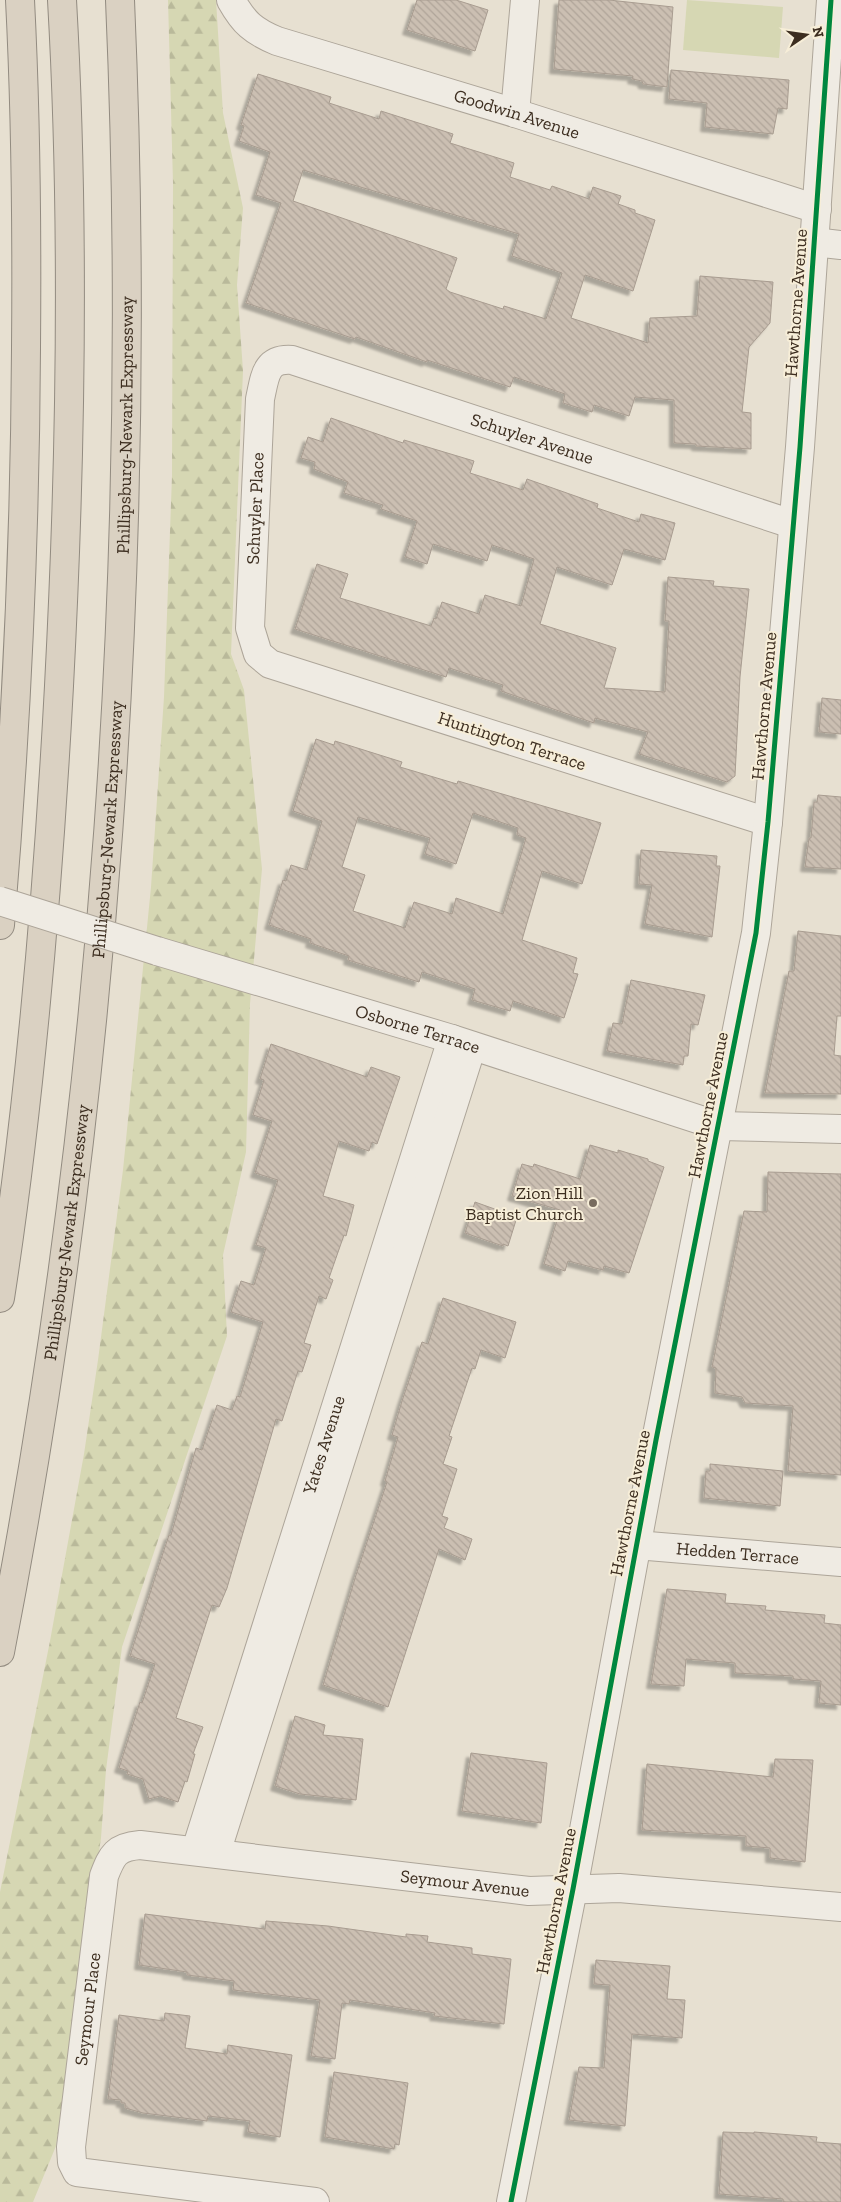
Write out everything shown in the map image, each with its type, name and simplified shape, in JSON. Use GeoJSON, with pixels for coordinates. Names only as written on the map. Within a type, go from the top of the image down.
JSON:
{"type":"FeatureCollection","features":[{"type":"Feature","properties":{"kind":"highway"},"geometry":{"type":"LineString","coordinates":[[0,925],[17,681],[24,481],[26,214],[20,0]]}},
{"type":"Feature","properties":{"kind":"highway"},"geometry":{"type":"LineString","coordinates":[[0,1298],[17,1171],[45,902],[63,612],[69,289],[62,0]]}},
{"type":"Feature","properties":{"kind":"highway","name":"Phillipsburg-Newark Expressway"},"geometry":{"type":"LineString","coordinates":[[0,1652],[38,1446],[52,1353],[85,1080],[104,874],[120,618],[127,388],[126,165],[120,0]]}},
{"type":"Feature","properties":{"kind":"street","name":"Goodwin Avenue"},"geometry":{"type":"LineString","coordinates":[[231,0],[241,18],[257,32],[277,41],[515,113],[817,209]]}},
{"type":"Feature","properties":{"kind":"street"},"geometry":{"type":"LineString","coordinates":[[515,113],[525,0]]}},
{"type":"Feature","properties":{"kind":"street","name":"Hawthorne Avenue"},"geometry":{"type":"LineString","coordinates":[[511,2202],[573,1889],[636,1545],[756,933],[768,822],[800,447],[831,0]]}},
{"type":"Feature","properties":{"kind":"street"},"geometry":{"type":"LineString","coordinates":[[814,242],[841,245]]}},
{"type":"Feature","properties":{"kind":"street","name":"Schuyler Avenue"},"geometry":{"type":"LineString","coordinates":[[273,363],[281,359],[292,360],[792,524]]}},
{"type":"Feature","properties":{"kind":"street","name":"Schuyler Place"},"geometry":{"type":"LineString","coordinates":[[258,654],[250,628],[260,399],[265,377],[273,363]]}},
{"type":"Feature","properties":{"kind":"street","name":"Huntington Terrace"},"geometry":{"type":"LineString","coordinates":[[258,654],[270,664],[768,822]]}},
{"type":"Feature","properties":{"kind":"street","name":"Osborne Terrace"},"geometry":{"type":"LineString","coordinates":[[0,901],[157,951],[462,1042],[719,1126],[841,1129]]}},
{"type":"Feature","properties":{"kind":"street","name":"Yates Avenue"},"geometry":{"type":"LineString","coordinates":[[206,1852],[462,1042]]}},
{"type":"Feature","properties":{"kind":"street","name":"Hedden Terrace"},"geometry":{"type":"LineString","coordinates":[[636,1545],[841,1562]]}},
{"type":"Feature","properties":{"kind":"street","name":"Seymour Avenue"},"geometry":{"type":"LineString","coordinates":[[119,1850],[140,1845],[529,1891],[619,1888],[841,1907]]}},
{"type":"Feature","properties":{"kind":"street","name":"Seymour Place"},"geometry":{"type":"LineString","coordinates":[[119,1850],[110,1860],[104,1876],[72,2148],[72,2162],[77,2172],[315,2202]]}},
{"type":"Feature","properties":{"kind":"green space"},"geometry":{"type":"Polygon","coordinates":[[[168,0],[216,0],[223,113],[243,208],[237,285],[243,371],[231,654],[244,690],[262,869],[250,1004],[246,1152],[223,1255],[227,1336],[122,1647],[106,1770],[101,1838],[56,2146],[33,2202],[0,2202],[0,1892],[50,1641],[84,1454],[123,1170],[151,887],[164,697],[172,476],[173,183],[168,0]]]}},
{"type":"Feature","properties":{"kind":"green space"},"geometry":{"type":"Polygon","coordinates":[[[687,0],[783,7],[779,58],[683,50],[687,0]]]}},
{"type":"Feature","properties":{"kind":"building"},"geometry":{"type":"Polygon","coordinates":[[[417,0],[456,0],[488,10],[475,51],[407,30],[417,0]]]}},
{"type":"Feature","properties":{"kind":"building"},"geometry":{"type":"Polygon","coordinates":[[[559,0],[609,0],[673,7],[667,87],[643,84],[642,81],[632,79],[633,76],[554,69],[559,0]]]}},
{"type":"Feature","properties":{"kind":"building"},"geometry":{"type":"Polygon","coordinates":[[[671,70],[789,80],[787,109],[778,108],[773,134],[705,127],[707,103],[669,99],[671,70]]]}},
{"type":"Feature","properties":{"kind":"building"},"geometry":{"type":"Polygon","coordinates":[[[258,74],[331,97],[329,103],[379,119],[381,111],[453,134],[450,143],[514,163],[510,177],[550,190],[552,186],[589,199],[593,187],[621,196],[618,204],[635,210],[635,213],[655,220],[633,291],[585,275],[571,318],[648,343],[650,318],[697,316],[700,276],[773,282],[770,323],[749,347],[742,412],[751,413],[751,449],[674,443],[674,400],[635,397],[629,416],[594,405],[592,412],[563,403],[565,394],[514,377],[510,387],[246,303],[281,203],[256,195],[270,152],[239,141],[244,126],[241,125],[258,74]],[[303,170],[293,201],[457,258],[446,289],[450,292],[503,309],[504,306],[546,319],[562,273],[512,256],[519,234],[303,170]]]}},
{"type":"Feature","properties":{"kind":"building"},"geometry":{"type":"Polygon","coordinates":[[[331,418],[403,443],[404,440],[474,461],[470,473],[523,490],[527,479],[598,504],[597,508],[639,522],[641,514],[675,523],[665,560],[624,549],[612,585],[557,567],[540,624],[616,648],[604,688],[665,692],[669,621],[665,621],[668,577],[714,581],[713,586],[749,589],[740,677],[735,776],[727,782],[639,754],[648,732],[595,718],[594,723],[501,691],[503,685],[449,668],[446,677],[295,629],[317,564],[348,574],[340,598],[431,626],[434,618],[436,619],[442,602],[479,614],[485,595],[521,606],[534,559],[492,545],[487,561],[433,544],[427,564],[405,557],[417,521],[381,509],[383,505],[344,493],[348,482],[314,469],[315,462],[301,458],[308,437],[323,442],[331,418]]]}},
{"type":"Feature","properties":{"kind":"building"},"geometry":{"type":"Polygon","coordinates":[[[822,698],[841,700],[841,734],[819,732],[822,698]]]}},
{"type":"Feature","properties":{"kind":"building"},"geometry":{"type":"Polygon","coordinates":[[[316,739],[334,745],[335,741],[402,762],[400,767],[457,784],[458,781],[601,823],[582,884],[542,871],[522,940],[577,958],[573,973],[578,974],[564,1018],[513,1001],[510,1011],[472,1000],[475,989],[422,972],[419,982],[348,960],[349,956],[310,943],[311,939],[269,925],[283,880],[286,881],[291,865],[307,870],[322,821],[293,811],[316,739]],[[473,813],[456,864],[425,854],[430,838],[358,817],[342,867],[365,875],[353,911],[405,928],[414,902],[452,914],[456,898],[503,914],[526,838],[517,835],[518,828],[473,813]]]}},
{"type":"Feature","properties":{"kind":"building"},"geometry":{"type":"Polygon","coordinates":[[[818,795],[841,797],[841,869],[805,867],[809,838],[811,838],[814,802],[817,802],[818,795]]]}},
{"type":"Feature","properties":{"kind":"building"},"geometry":{"type":"Polygon","coordinates":[[[641,850],[717,856],[716,866],[720,866],[712,937],[645,924],[652,885],[639,884],[641,850]]]}},
{"type":"Feature","properties":{"kind":"building"},"geometry":{"type":"Polygon","coordinates":[[[798,931],[841,936],[841,1016],[837,1016],[834,1055],[841,1056],[841,1094],[765,1093],[789,971],[794,971],[798,931]]]}},
{"type":"Feature","properties":{"kind":"building"},"geometry":{"type":"Polygon","coordinates":[[[631,980],[705,995],[698,1025],[691,1024],[688,1056],[684,1056],[683,1065],[607,1051],[613,1023],[622,1024],[631,980]]]}},
{"type":"Feature","properties":{"kind":"building"},"geometry":{"type":"Polygon","coordinates":[[[271,1044],[367,1077],[371,1067],[400,1077],[377,1144],[372,1142],[369,1151],[339,1141],[323,1196],[354,1205],[346,1236],[344,1235],[329,1278],[333,1280],[326,1299],[319,1296],[304,1343],[311,1345],[302,1372],[298,1371],[282,1421],[276,1419],[227,1588],[219,1607],[212,1605],[176,1718],[203,1727],[193,1754],[195,1754],[187,1782],[185,1781],[178,1802],[160,1796],[149,1799],[143,1779],[127,1774],[128,1771],[119,1768],[140,1702],[142,1703],[155,1664],[130,1656],[169,1535],[171,1535],[196,1448],[202,1450],[217,1405],[232,1410],[237,1396],[240,1397],[263,1322],[231,1312],[241,1281],[254,1285],[266,1248],[256,1245],[278,1180],[255,1173],[272,1121],[253,1115],[264,1080],[260,1079],[271,1044]]]}},
{"type":"Feature","properties":{"kind":"building","name":"Zion Hill Baptist Church"},"geometry":{"type":"Polygon","coordinates":[[[590,1145],[618,1153],[618,1150],[648,1159],[648,1161],[664,1167],[629,1273],[604,1266],[603,1270],[568,1261],[565,1271],[544,1264],[560,1210],[512,1196],[522,1164],[533,1167],[534,1164],[580,1179],[590,1145]]]}},
{"type":"Feature","properties":{"kind":"building"},"geometry":{"type":"Polygon","coordinates":[[[768,1172],[841,1174],[841,1475],[788,1471],[793,1406],[745,1403],[742,1397],[715,1393],[716,1368],[712,1367],[744,1211],[767,1212],[768,1172]]]}},
{"type":"Feature","properties":{"kind":"building"},"geometry":{"type":"Polygon","coordinates":[[[475,1202],[517,1217],[508,1246],[465,1233],[475,1202]]]}},
{"type":"Feature","properties":{"kind":"building"},"geometry":{"type":"Polygon","coordinates":[[[443,1298],[516,1322],[505,1358],[481,1350],[475,1369],[472,1368],[449,1436],[452,1437],[443,1464],[457,1469],[442,1516],[448,1518],[444,1528],[472,1539],[465,1560],[439,1549],[388,1707],[323,1685],[356,1575],[387,1482],[385,1481],[398,1437],[392,1435],[402,1401],[422,1342],[428,1344],[443,1298]]]}},
{"type":"Feature","properties":{"kind":"building"},"geometry":{"type":"Polygon","coordinates":[[[710,1464],[783,1471],[780,1506],[704,1498],[706,1471],[710,1471],[710,1464]]]}},
{"type":"Feature","properties":{"kind":"building"},"geometry":{"type":"Polygon","coordinates":[[[667,1589],[726,1594],[725,1603],[766,1606],[765,1610],[825,1615],[824,1623],[841,1625],[841,1705],[819,1703],[821,1681],[793,1679],[793,1676],[735,1673],[735,1663],[686,1659],[684,1686],[651,1684],[667,1589]]]}},
{"type":"Feature","properties":{"kind":"building"},"geometry":{"type":"Polygon","coordinates":[[[295,1716],[325,1725],[323,1735],[363,1739],[356,1800],[300,1794],[275,1786],[295,1716]]]}},
{"type":"Feature","properties":{"kind":"building"},"geometry":{"type":"Polygon","coordinates":[[[471,1753],[547,1763],[541,1823],[462,1811],[471,1753]]]}},
{"type":"Feature","properties":{"kind":"building"},"geometry":{"type":"Polygon","coordinates":[[[775,1759],[813,1760],[805,1862],[770,1858],[770,1848],[746,1846],[746,1836],[642,1830],[647,1764],[773,1777],[775,1759]]]}},
{"type":"Feature","properties":{"kind":"building"},"geometry":{"type":"Polygon","coordinates":[[[145,1914],[265,1929],[266,1921],[328,1926],[406,1937],[406,1934],[428,1936],[427,1942],[472,1948],[472,1954],[511,1959],[504,2024],[434,2016],[435,2013],[350,2000],[349,2004],[342,2003],[335,2059],[311,2056],[320,2000],[233,1990],[234,1981],[187,1975],[187,1972],[139,1965],[145,1914]]]}},
{"type":"Feature","properties":{"kind":"building"},"geometry":{"type":"Polygon","coordinates":[[[596,1960],[670,1966],[667,1999],[685,2000],[682,2038],[632,2034],[625,2126],[569,2120],[579,2067],[604,2068],[610,1985],[594,1984],[596,1960]]]}},
{"type":"Feature","properties":{"kind":"building"},"geometry":{"type":"Polygon","coordinates":[[[165,2013],[190,2016],[185,2048],[227,2054],[228,2045],[292,2055],[280,2137],[248,2132],[250,2121],[208,2116],[207,2121],[143,2113],[125,2108],[125,2103],[121,2103],[121,2100],[108,2099],[119,2015],[164,2021],[165,2013]]]}},
{"type":"Feature","properties":{"kind":"building"},"geometry":{"type":"Polygon","coordinates":[[[334,2072],[408,2083],[399,2145],[395,2144],[394,2149],[325,2137],[334,2072]]]}},
{"type":"Feature","properties":{"kind":"building"},"geometry":{"type":"Polygon","coordinates":[[[723,2132],[754,2132],[817,2137],[816,2142],[841,2144],[841,2202],[783,2202],[783,2199],[719,2194],[723,2132]]]}},
{"type":"Feature","properties":{"kind":"cycle path"},"geometry":{"type":"LineString","coordinates":[[511,2202],[573,1889],[656,1440],[756,933],[768,822],[800,447],[831,0]]}},
{"type":"Feature","properties":{"kind":"place","name":"Zion Hill Baptist Church"},"geometry":{"type":"Point","coordinates":[593,1203]}}]}
